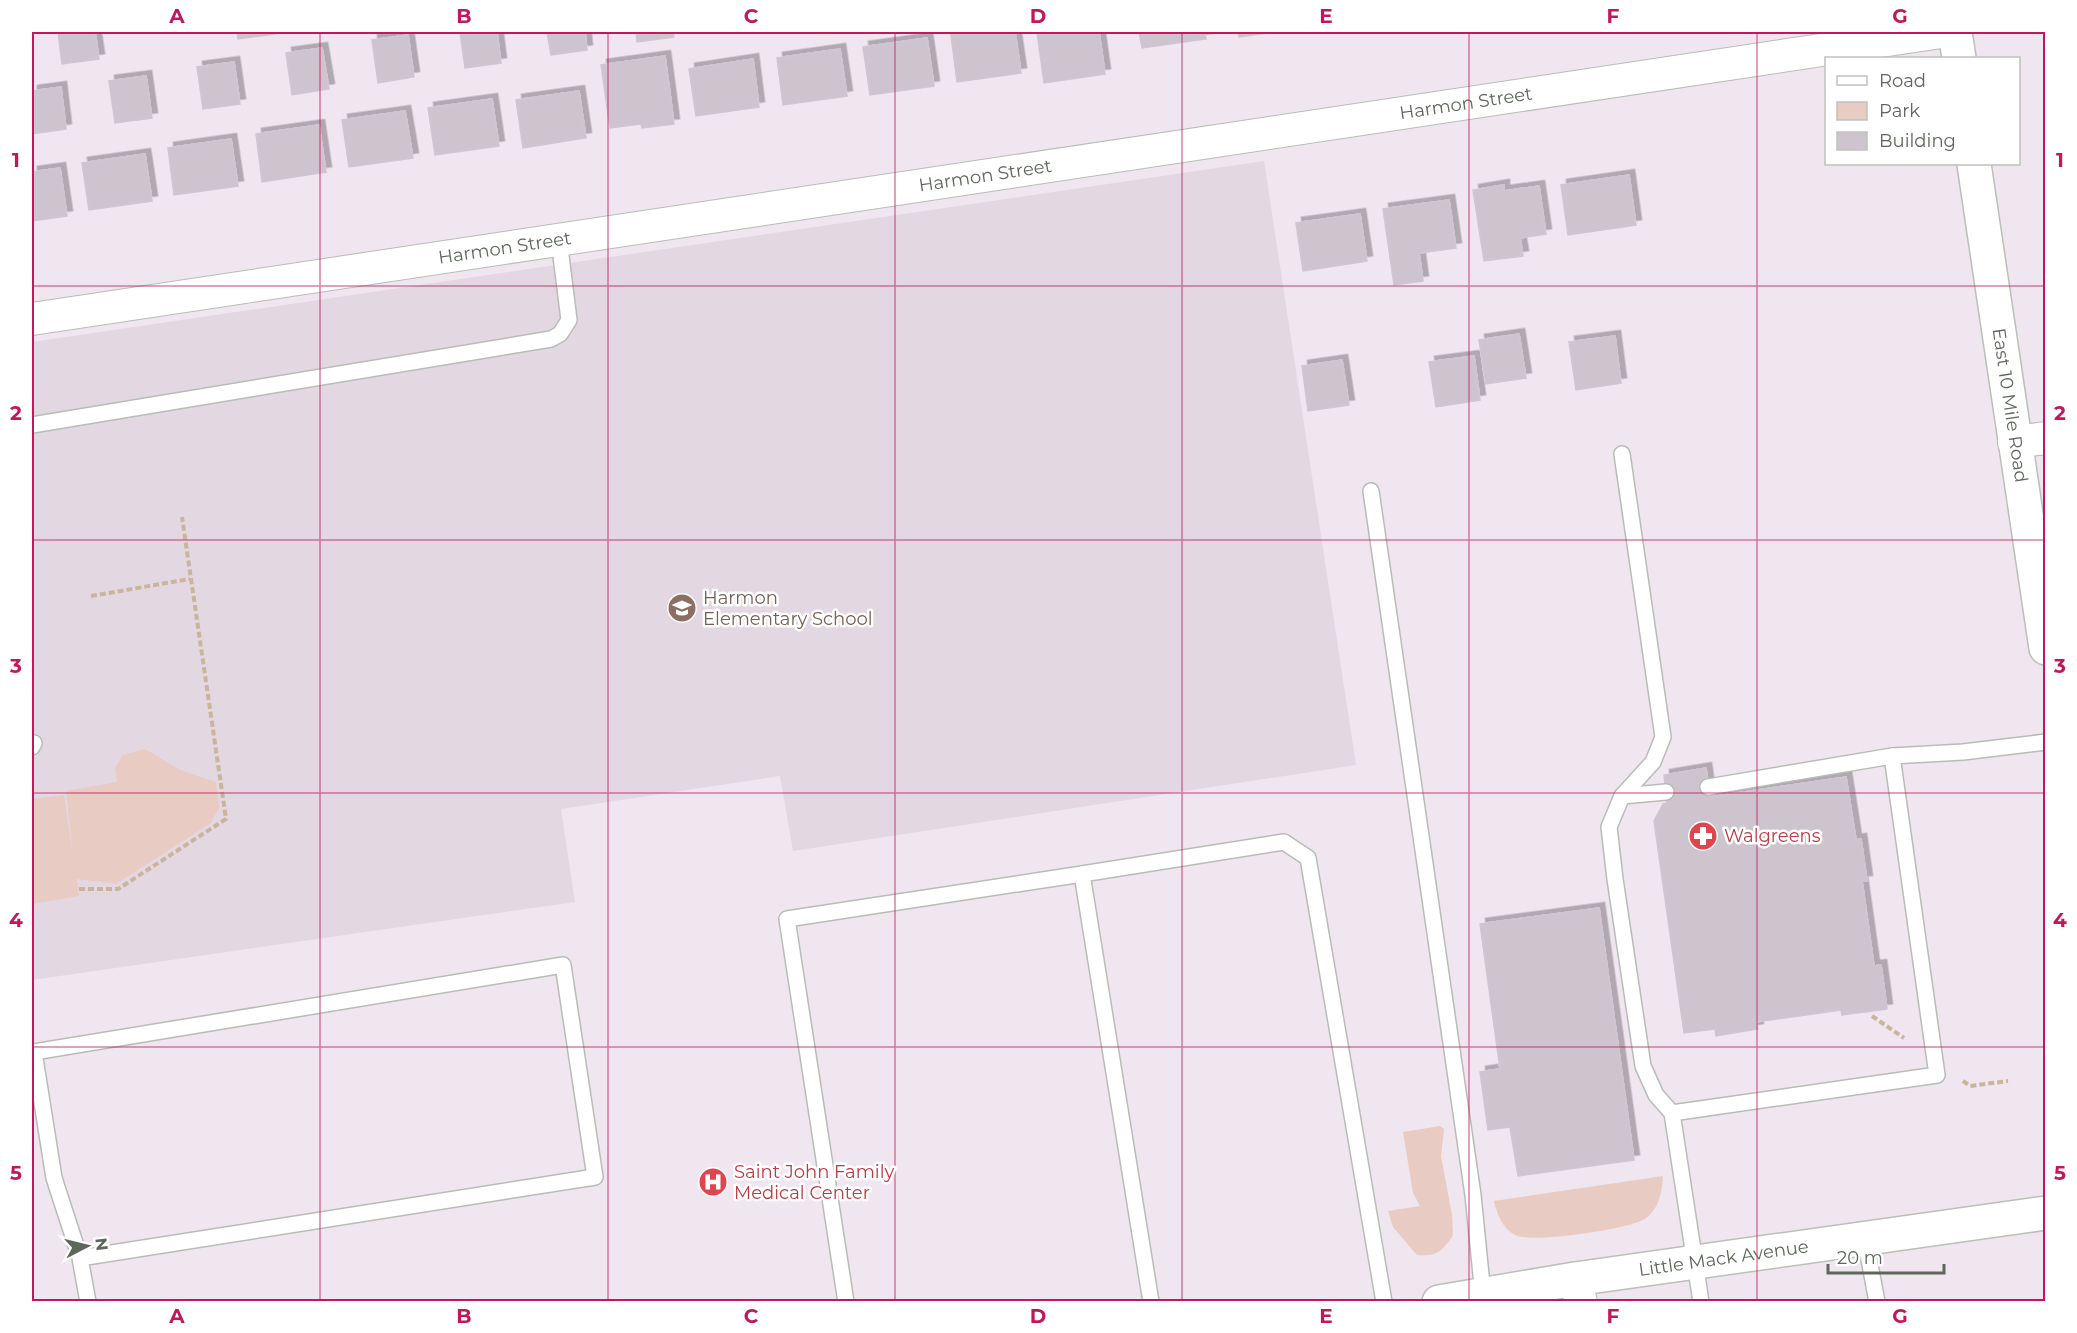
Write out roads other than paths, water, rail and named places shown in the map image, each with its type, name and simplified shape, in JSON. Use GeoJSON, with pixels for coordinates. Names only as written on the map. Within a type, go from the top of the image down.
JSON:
{"type":"FeatureCollection","features":[{"type":"Feature","properties":{"kind":"main road"},"geometry":{"type":"LineString","coordinates":[[1955,32],[1959,57]]}},
{"type":"Feature","properties":{"kind":"main road","name":"East 10 Mile Road"},"geometry":{"type":"LineString","coordinates":[[1974,165],[2030,440],[2046,648]]}},
{"type":"Feature","properties":{"kind":"main road","name":"Little Mack Avenue"},"geometry":{"type":"LineString","coordinates":[[1438,1302],[1483,1295],[1578,1290],[1694,1262],[2046,1213]]}},
{"type":"Feature","properties":{"kind":"street","name":"Harmon Street"},"geometry":{"type":"LineString","coordinates":[[32,319],[1941,32]]}},
{"type":"Feature","properties":{"kind":"lane"},"geometry":{"type":"LineString","coordinates":[[32,425],[551,339],[560,334],[569,320],[559,240]]}},
{"type":"Feature","properties":{"kind":"lane"},"geometry":{"type":"LineString","coordinates":[[1622,454],[1664,737],[1653,762],[1622,796],[1609,826],[1643,1066],[1656,1095],[1672,1113],[1701,1302]]}},
{"type":"Feature","properties":{"kind":"lane"},"geometry":{"type":"LineString","coordinates":[[1371,491],[1473,1195],[1483,1295]]}},
{"type":"Feature","properties":{"kind":"lane"},"geometry":{"type":"LineString","coordinates":[[1708,787],[1893,756],[1963,752],[2046,741]]}},
{"type":"Feature","properties":{"kind":"lane"},"geometry":{"type":"LineString","coordinates":[[1672,1113],[1937,1075],[1893,756]]}},
{"type":"Feature","properties":{"kind":"lane"},"geometry":{"type":"LineString","coordinates":[[1622,796],[1666,792]]}},
{"type":"Feature","properties":{"kind":"lane"},"geometry":{"type":"LineString","coordinates":[[846,1302],[787,919],[1284,842],[1308,858],[1384,1302]]}},
{"type":"Feature","properties":{"kind":"lane"},"geometry":{"type":"LineString","coordinates":[[1082,874],[1151,1302]]}},
{"type":"Feature","properties":{"kind":"lane"},"geometry":{"type":"LineString","coordinates":[[80,1258],[595,1178],[563,965],[34,1052],[54,1178],[80,1258],[88,1302]]}},
{"type":"Feature","properties":{"kind":"lane"},"geometry":{"type":"LineString","coordinates":[[1865,1239],[1877,1302]]}},
{"type":"Feature","properties":{"kind":"place","name":"Harmon Elementary School"},"geometry":{"type":"Point","coordinates":[682,608]}},
{"type":"Feature","properties":{"kind":"place","name":"Walgreens"},"geometry":{"type":"Point","coordinates":[1703,836]}},
{"type":"Feature","properties":{"kind":"place","name":"Saint John Family Medical Center"},"geometry":{"type":"Point","coordinates":[713,1182]}}]}
